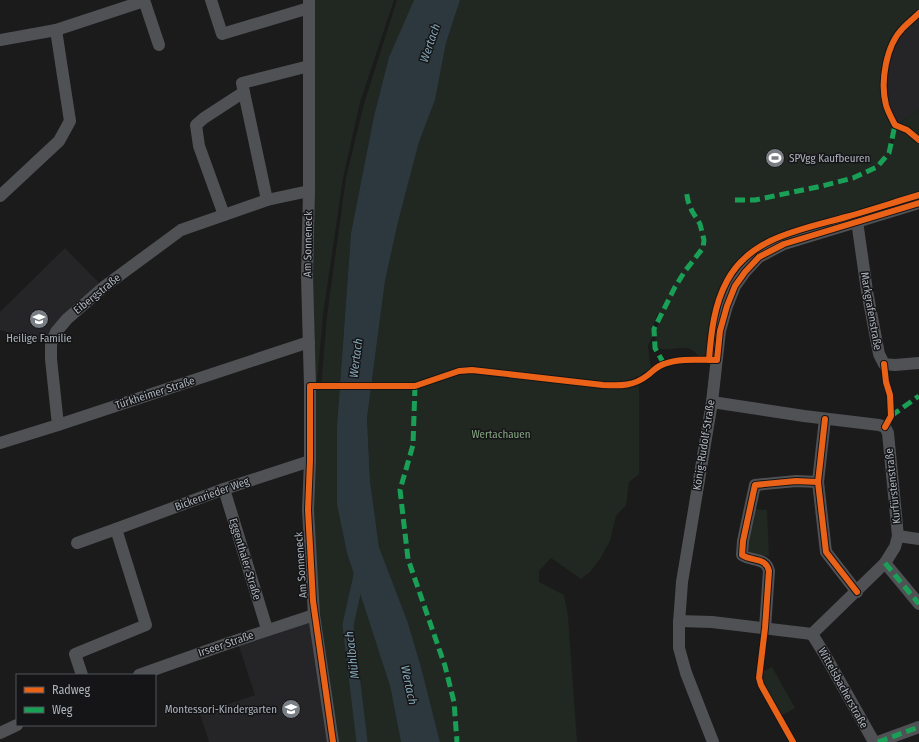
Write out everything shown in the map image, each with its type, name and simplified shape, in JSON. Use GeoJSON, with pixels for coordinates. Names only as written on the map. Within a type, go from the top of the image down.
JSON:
{"type":"FeatureCollection","features":[{"type":"Feature","properties":{"kind":"street","name":"Am Sonneneck"},"geometry":{"type":"LineString","coordinates":[[211,0],[222,34],[309,4],[308,276],[310,461],[308,510],[314,615],[333,742]]}},
{"type":"Feature","properties":{"kind":"street"},"geometry":{"type":"LineString","coordinates":[[0,40],[56,30],[144,1],[159,45]]}},
{"type":"Feature","properties":{"kind":"street"},"geometry":{"type":"LineString","coordinates":[[0,196],[59,141],[70,121],[56,30]]}},
{"type":"Feature","properties":{"kind":"street"},"geometry":{"type":"LineString","coordinates":[[267,200],[242,83],[309,66]]}},
{"type":"Feature","properties":{"kind":"street"},"geometry":{"type":"LineString","coordinates":[[224,215],[199,146],[196,125],[204,118],[244,92]]}},
{"type":"Feature","properties":{"kind":"street","name":"Eibergstraße"},"geometry":{"type":"LineString","coordinates":[[58,425],[51,359],[51,344],[56,332],[67,319],[105,286],[181,230],[267,200],[309,191]]}},
{"type":"Feature","properties":{"kind":"street","name":"König-Rudolf-Straße"},"geometry":{"type":"LineString","coordinates":[[713,742],[686,673],[679,648],[679,621],[682,582],[712,402],[720,331],[726,306],[735,286],[745,272],[759,257],[784,244],[919,203]]}},
{"type":"Feature","properties":{"kind":"street","name":"Markgrafenstraße"},"geometry":{"type":"LineString","coordinates":[[857,221],[867,291],[879,354],[884,364],[895,365],[919,363]]}},
{"type":"Feature","properties":{"kind":"street","name":"Türkheimer Straße"},"geometry":{"type":"LineString","coordinates":[[0,443],[309,342]]}},
{"type":"Feature","properties":{"kind":"street","name":"Kurfürstenstraße"},"geometry":{"type":"LineString","coordinates":[[712,402],[825,419],[864,422],[885,427],[888,433],[898,536],[895,547],[885,563],[857,592],[812,634]]}},
{"type":"Feature","properties":{"kind":"street"},"geometry":{"type":"LineString","coordinates":[[825,419],[818,482],[826,552],[857,592]]}},
{"type":"Feature","properties":{"kind":"street","name":"Bickenrieder Weg"},"geometry":{"type":"LineString","coordinates":[[77,543],[224,489],[310,461]]}},
{"type":"Feature","properties":{"kind":"street"},"geometry":{"type":"LineString","coordinates":[[765,628],[769,571],[768,565],[764,562],[749,559],[742,555],[743,541],[755,485],[796,481],[818,482]]}},
{"type":"Feature","properties":{"kind":"street","name":"Eggenthaler Straße"},"geometry":{"type":"LineString","coordinates":[[224,489],[267,629]]}},
{"type":"Feature","properties":{"kind":"street"},"geometry":{"type":"LineString","coordinates":[[82,674],[75,654],[146,625],[116,529]]}},
{"type":"Feature","properties":{"kind":"street"},"geometry":{"type":"LineString","coordinates":[[898,536],[919,539]]}},
{"type":"Feature","properties":{"kind":"street"},"geometry":{"type":"LineString","coordinates":[[885,563],[919,604]]}},
{"type":"Feature","properties":{"kind":"street","name":"Irseer Straße"},"geometry":{"type":"LineString","coordinates":[[142,674],[267,629],[314,615]]}},
{"type":"Feature","properties":{"kind":"street"},"geometry":{"type":"LineString","coordinates":[[679,621],[712,622],[812,634]]}},
{"type":"Feature","properties":{"kind":"street","name":"Wittelsbacherstraße"},"geometry":{"type":"LineString","coordinates":[[812,634],[874,742]]}},
{"type":"Feature","properties":{"kind":"street"},"geometry":{"type":"LineString","coordinates":[[0,732],[16,725]]}},
{"type":"Feature","properties":{"kind":"street"},"geometry":{"type":"LineString","coordinates":[[878,742],[919,727]]}},
{"type":"Feature","properties":{"kind":"shaded area"},"geometry":{"type":"Polygon","coordinates":[[[919,15],[919,110],[897,125],[888,105],[886,87],[887,69],[894,44],[903,30],[919,15]]]}},
{"type":"Feature","properties":{"kind":"shaded area"},"geometry":{"type":"Polygon","coordinates":[[[65,248],[101,285],[47,343],[0,330],[0,312],[65,248]]]}},
{"type":"Feature","properties":{"kind":"shaded area"},"geometry":{"type":"Polygon","coordinates":[[[310,620],[328,742],[209,742],[200,714],[255,695],[238,643],[310,620]]]}},
{"type":"Feature","properties":{"kind":"green space"},"geometry":{"type":"Polygon","coordinates":[[[311,0],[394,0],[360,102],[343,178],[323,315],[317,382],[311,382],[311,0]]]}},
{"type":"Feature","properties":{"kind":"green space"},"geometry":{"type":"Polygon","coordinates":[[[397,0],[414,0],[389,57],[374,116],[351,233],[337,426],[337,505],[347,553],[390,686],[401,742],[337,742],[319,615],[312,510],[314,389],[321,388],[327,316],[346,178],[364,104],[397,0]]]}},
{"type":"Feature","properties":{"kind":"green space","name":"Wertachauen"},"geometry":{"type":"Polygon","coordinates":[[[460,0],[919,0],[919,10],[900,29],[888,52],[883,76],[883,89],[884,103],[893,125],[893,133],[889,146],[892,147],[897,128],[907,131],[919,141],[919,192],[781,235],[748,253],[735,265],[721,290],[713,318],[708,358],[700,358],[693,350],[687,348],[657,348],[657,328],[662,316],[657,315],[652,329],[652,338],[648,345],[650,364],[653,369],[638,380],[639,474],[629,482],[626,505],[616,516],[610,541],[600,559],[590,572],[581,579],[551,558],[539,571],[539,582],[564,595],[568,616],[577,742],[440,742],[408,623],[379,547],[370,481],[367,418],[385,281],[398,222],[419,142],[435,100],[446,43],[460,0]]]}},
{"type":"Feature","properties":{"kind":"green space"},"geometry":{"type":"Polygon","coordinates":[[[919,110],[919,137],[909,128],[897,125],[919,110]]]}},
{"type":"Feature","properties":{"kind":"green space"},"geometry":{"type":"Polygon","coordinates":[[[854,216],[855,219],[755,254],[714,341],[712,341],[719,303],[728,282],[737,268],[753,252],[782,236],[854,216]]]}},
{"type":"Feature","properties":{"kind":"green space"},"geometry":{"type":"Polygon","coordinates":[[[755,509],[767,510],[769,556],[750,554],[748,550],[749,532],[755,509]]]}},
{"type":"Feature","properties":{"kind":"green space"},"geometry":{"type":"Polygon","coordinates":[[[772,667],[795,708],[781,716],[762,683],[762,672],[772,667]]]}},
{"type":"Feature","properties":{"kind":"water","name":"Wertach"},"geometry":{"type":"Polygon","coordinates":[[[414,0],[460,0],[446,43],[435,100],[419,142],[398,222],[385,281],[367,418],[370,481],[379,547],[408,623],[440,742],[401,742],[390,686],[347,553],[337,505],[337,426],[351,233],[374,116],[389,57],[414,0]]]}},
{"type":"Feature","properties":{"kind":"waterway","name":"Mühlbach"},"geometry":{"type":"LineString","coordinates":[[360,571],[348,625],[362,742]]}},
{"type":"Feature","properties":{"kind":"marked path"},"geometry":{"type":"LineString","coordinates":[[735,200],[755,200],[822,186],[853,178],[877,167],[889,153],[895,125],[894,122]]}},
{"type":"Feature","properties":{"kind":"marked path"},"geometry":{"type":"LineString","coordinates":[[664,364],[655,348],[654,329],[675,287],[685,271],[703,248],[704,240],[700,224],[692,211],[686,190]]}},
{"type":"Feature","properties":{"kind":"marked path"},"geometry":{"type":"LineString","coordinates":[[415,386],[413,445],[400,490],[408,559],[445,666],[454,702],[457,742]]}},
{"type":"Feature","properties":{"kind":"marked path"},"geometry":{"type":"LineString","coordinates":[[891,416],[919,396]]}},
{"type":"Feature","properties":{"kind":"marked path"},"geometry":{"type":"LineString","coordinates":[[885,563],[919,604]]}},
{"type":"Feature","properties":{"kind":"marked path"},"geometry":{"type":"LineString","coordinates":[[878,742],[919,727]]}},
{"type":"Feature","properties":{"kind":"cycle path"},"geometry":{"type":"LineString","coordinates":[[919,13],[897,35],[892,44],[884,75],[884,96],[889,113],[895,125],[907,130],[919,140]]}},
{"type":"Feature","properties":{"kind":"cycle path"},"geometry":{"type":"LineString","coordinates":[[709,360],[714,319],[719,300],[727,281],[737,266],[749,254],[779,237],[796,231],[919,195]]}},
{"type":"Feature","properties":{"kind":"cycle path"},"geometry":{"type":"LineString","coordinates":[[333,742],[313,601],[308,510],[310,461],[310,386],[415,386],[459,371],[472,370],[603,385],[621,385],[643,379],[659,366],[670,362],[717,360],[720,331],[727,306],[735,286],[745,272],[759,257],[784,244],[919,203]]}},
{"type":"Feature","properties":{"kind":"cycle path"},"geometry":{"type":"LineString","coordinates":[[884,364],[886,382],[890,395],[891,416],[885,427]]}},
{"type":"Feature","properties":{"kind":"cycle path"},"geometry":{"type":"LineString","coordinates":[[825,419],[818,482],[826,552],[857,592]]}},
{"type":"Feature","properties":{"kind":"cycle path"},"geometry":{"type":"LineString","coordinates":[[793,742],[761,685],[759,678],[765,628],[769,571],[762,562],[742,555],[743,541],[755,485],[796,481],[818,482]]}},
{"type":"Feature","properties":{"kind":"place","name":"SPVgg Kaufbeuren"},"geometry":{"type":"Point","coordinates":[775,158]}},
{"type":"Feature","properties":{"kind":"place","name":"Heilige Familie"},"geometry":{"type":"Point","coordinates":[39,319]}},
{"type":"Feature","properties":{"kind":"place","name":"Montessori-Kindergarten"},"geometry":{"type":"Point","coordinates":[291,709]}}]}
